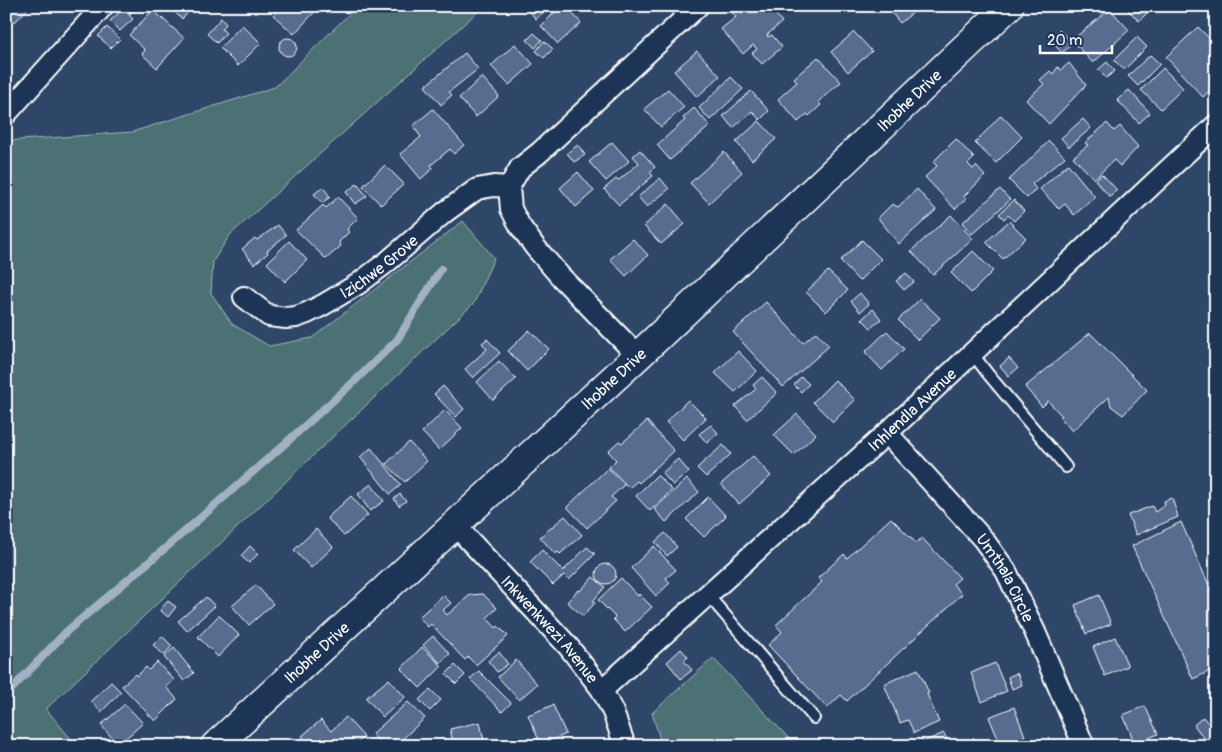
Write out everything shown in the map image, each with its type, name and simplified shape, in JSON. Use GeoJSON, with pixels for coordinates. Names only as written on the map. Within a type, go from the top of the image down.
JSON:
{"type":"FeatureCollection","features":[{"type":"Feature","properties":{"kind":"street"},"geometry":{"type":"LineString","coordinates":[[6,114],[103,6]]}},
{"type":"Feature","properties":{"kind":"street"},"geometry":{"type":"LineString","coordinates":[[638,356],[535,247],[511,209],[509,187],[520,168],[540,153],[698,6]]}},
{"type":"Feature","properties":{"kind":"street","name":"Ihobhe Drive"},"geometry":{"type":"LineString","coordinates":[[215,746],[638,356],[1009,6]]}},
{"type":"Feature","properties":{"kind":"street","name":"Inhlendla Avenue"},"geometry":{"type":"LineString","coordinates":[[602,690],[887,433],[1216,125]]}},
{"type":"Feature","properties":{"kind":"street","name":"Izichwe Grove"},"geometry":{"type":"LineString","coordinates":[[244,297],[269,316],[286,318],[306,313],[358,284],[387,262],[445,212],[478,189],[494,186],[509,187]]}},
{"type":"Feature","properties":{"kind":"street","name":"Umthala Circle"},"geometry":{"type":"LineString","coordinates":[[887,433],[983,539],[1006,571],[1035,632],[1080,744]]}},
{"type":"Feature","properties":{"kind":"street","name":"Inkwenkwezi Avenue"},"geometry":{"type":"LineString","coordinates":[[455,525],[568,646],[602,690],[613,712],[625,746]]}},
{"type":"Feature","properties":{"kind":"lane"},"geometry":{"type":"LineString","coordinates":[[972,353],[1066,468]]}},
{"type":"Feature","properties":{"kind":"lane"},"geometry":{"type":"LineString","coordinates":[[707,594],[814,718]]}},
{"type":"Feature","properties":{"kind":"green space"},"geometry":{"type":"Polygon","coordinates":[[[357,6],[484,6],[230,235],[213,261],[211,293],[232,324],[269,346],[312,338],[463,221],[494,258],[474,303],[46,709],[77,746],[6,746],[6,141],[132,132],[275,87],[357,6]]]}},
{"type":"Feature","properties":{"kind":"green space"},"geometry":{"type":"Polygon","coordinates":[[[713,658],[796,746],[662,746],[652,713],[713,658]]]}},
{"type":"Feature","properties":{"kind":"building"},"geometry":{"type":"Polygon","coordinates":[[[6,6],[30,6],[15,22],[6,14],[6,6]]]}},
{"type":"Feature","properties":{"kind":"building"},"geometry":{"type":"Polygon","coordinates":[[[126,6],[130,6],[134,10],[129,15],[133,19],[120,31],[110,21],[126,6]]]}},
{"type":"Feature","properties":{"kind":"building"},"geometry":{"type":"Polygon","coordinates":[[[168,6],[194,6],[182,19],[168,6]]]}},
{"type":"Feature","properties":{"kind":"building"},"geometry":{"type":"Polygon","coordinates":[[[281,6],[320,6],[294,34],[273,15],[281,6]]]}},
{"type":"Feature","properties":{"kind":"building"},"geometry":{"type":"Polygon","coordinates":[[[525,6],[550,6],[536,19],[525,6]]]}},
{"type":"Feature","properties":{"kind":"building"},"geometry":{"type":"Polygon","coordinates":[[[561,6],[566,6],[581,23],[558,44],[541,26],[561,6]]]}},
{"type":"Feature","properties":{"kind":"building"},"geometry":{"type":"Polygon","coordinates":[[[736,6],[769,6],[782,22],[767,35],[768,37],[772,35],[782,47],[762,64],[752,53],[757,49],[753,45],[743,54],[721,29],[736,17],[731,11],[736,6]]]}},
{"type":"Feature","properties":{"kind":"building"},"geometry":{"type":"Polygon","coordinates":[[[886,6],[921,6],[900,23],[886,6]]]}},
{"type":"Feature","properties":{"kind":"building"},"geometry":{"type":"Polygon","coordinates":[[[1124,6],[1154,6],[1139,21],[1124,6]]]}},
{"type":"Feature","properties":{"kind":"building"},"geometry":{"type":"Polygon","coordinates":[[[1110,9],[1129,30],[1093,63],[1072,40],[1110,9]]]}},
{"type":"Feature","properties":{"kind":"building"},"geometry":{"type":"Polygon","coordinates":[[[153,10],[184,38],[157,68],[142,54],[145,50],[129,35],[153,10]]]}},
{"type":"Feature","properties":{"kind":"building"},"geometry":{"type":"Polygon","coordinates":[[[221,18],[226,24],[222,29],[226,33],[217,43],[207,34],[221,18]]]}},
{"type":"Feature","properties":{"kind":"building"},"geometry":{"type":"Polygon","coordinates":[[[242,25],[261,43],[238,66],[220,48],[242,25]]]}},
{"type":"Feature","properties":{"kind":"building"},"geometry":{"type":"Polygon","coordinates":[[[107,27],[120,39],[111,48],[98,36],[107,27]]]}},
{"type":"Feature","properties":{"kind":"building"},"geometry":{"type":"Polygon","coordinates":[[[1198,27],[1216,45],[1216,70],[1211,74],[1216,78],[1216,85],[1203,97],[1166,57],[1198,27]]]}},
{"type":"Feature","properties":{"kind":"building"},"geometry":{"type":"Polygon","coordinates":[[[1059,30],[1073,43],[1062,53],[1049,39],[1059,30]]]}},
{"type":"Feature","properties":{"kind":"building"},"geometry":{"type":"Polygon","coordinates":[[[854,32],[872,51],[848,72],[831,52],[854,32]]]}},
{"type":"Feature","properties":{"kind":"building"},"geometry":{"type":"Polygon","coordinates":[[[534,33],[542,40],[535,48],[527,40],[534,33]]]}},
{"type":"Feature","properties":{"kind":"building"},"geometry":{"type":"Polygon","coordinates":[[[1137,37],[1147,47],[1124,70],[1114,60],[1137,37]]]}},
{"type":"Feature","properties":{"kind":"building"},"geometry":{"type":"Polygon","coordinates":[[[284,38],[292,38],[297,43],[295,54],[284,56],[279,51],[279,43],[284,38]]]}},
{"type":"Feature","properties":{"kind":"building"},"geometry":{"type":"Polygon","coordinates":[[[544,41],[553,49],[544,58],[536,51],[544,41]]]}},
{"type":"Feature","properties":{"kind":"building"},"geometry":{"type":"Polygon","coordinates":[[[515,44],[533,64],[509,85],[491,66],[515,44]]]}},
{"type":"Feature","properties":{"kind":"building"},"geometry":{"type":"Polygon","coordinates":[[[697,51],[720,76],[697,97],[674,71],[697,51]]]}},
{"type":"Feature","properties":{"kind":"building"},"geometry":{"type":"Polygon","coordinates":[[[465,53],[478,69],[449,92],[452,95],[441,105],[425,86],[465,53]]]}},
{"type":"Feature","properties":{"kind":"building"},"geometry":{"type":"Polygon","coordinates":[[[1150,55],[1160,64],[1138,86],[1128,76],[1150,55]]]}},
{"type":"Feature","properties":{"kind":"building"},"geometry":{"type":"Polygon","coordinates":[[[818,57],[841,82],[818,102],[821,105],[809,116],[807,114],[798,122],[778,99],[797,82],[794,78],[818,57]]]}},
{"type":"Feature","properties":{"kind":"building"},"geometry":{"type":"Polygon","coordinates":[[[1107,62],[1115,71],[1106,78],[1098,70],[1107,62]]]}},
{"type":"Feature","properties":{"kind":"building"},"geometry":{"type":"Polygon","coordinates":[[[1069,63],[1086,85],[1049,124],[1026,100],[1044,84],[1040,80],[1050,71],[1053,74],[1058,67],[1061,70],[1069,63]]]}},
{"type":"Feature","properties":{"kind":"building"},"geometry":{"type":"Polygon","coordinates":[[[1163,68],[1183,88],[1161,109],[1141,90],[1163,68]]]}},
{"type":"Feature","properties":{"kind":"building"},"geometry":{"type":"Polygon","coordinates":[[[482,77],[499,96],[476,117],[459,98],[482,77]]]}},
{"type":"Feature","properties":{"kind":"building"},"geometry":{"type":"Polygon","coordinates":[[[731,77],[743,89],[710,120],[699,108],[731,77]]]}},
{"type":"Feature","properties":{"kind":"building"},"geometry":{"type":"Polygon","coordinates":[[[668,89],[684,107],[661,127],[644,109],[668,89]]]}},
{"type":"Feature","properties":{"kind":"building"},"geometry":{"type":"Polygon","coordinates":[[[1129,90],[1150,113],[1139,123],[1117,100],[1129,90]]]}},
{"type":"Feature","properties":{"kind":"building"},"geometry":{"type":"Polygon","coordinates":[[[751,91],[769,111],[760,120],[752,111],[733,128],[723,116],[751,91]]]}},
{"type":"Feature","properties":{"kind":"building"},"geometry":{"type":"Polygon","coordinates":[[[694,108],[710,126],[670,160],[657,145],[685,120],[683,118],[694,108]]]}},
{"type":"Feature","properties":{"kind":"building"},"geometry":{"type":"Polygon","coordinates":[[[433,109],[464,145],[454,154],[450,149],[431,165],[433,168],[421,179],[400,154],[421,137],[413,126],[433,109]]]}},
{"type":"Feature","properties":{"kind":"building"},"geometry":{"type":"Polygon","coordinates":[[[1001,115],[1022,137],[996,163],[975,143],[1001,115]]]}},
{"type":"Feature","properties":{"kind":"building"},"geometry":{"type":"Polygon","coordinates":[[[1083,119],[1091,128],[1069,147],[1061,138],[1083,119]]]}},
{"type":"Feature","properties":{"kind":"building"},"geometry":{"type":"Polygon","coordinates":[[[759,121],[776,139],[752,160],[736,142],[759,121]]]}},
{"type":"Feature","properties":{"kind":"building"},"geometry":{"type":"Polygon","coordinates":[[[1107,123],[1114,131],[1120,126],[1138,147],[1120,166],[1114,160],[1094,179],[1073,157],[1088,145],[1085,143],[1107,123]]]}},
{"type":"Feature","properties":{"kind":"building"},"geometry":{"type":"Polygon","coordinates":[[[956,139],[974,158],[968,164],[973,169],[976,166],[985,176],[964,196],[966,199],[955,209],[925,177],[937,166],[933,162],[956,139]]]}},
{"type":"Feature","properties":{"kind":"building"},"geometry":{"type":"Polygon","coordinates":[[[1049,141],[1065,157],[1032,184],[1036,189],[1027,198],[1009,180],[1049,141]]]}},
{"type":"Feature","properties":{"kind":"building"},"geometry":{"type":"Polygon","coordinates":[[[612,142],[629,161],[606,181],[589,162],[612,142]]]}},
{"type":"Feature","properties":{"kind":"building"},"geometry":{"type":"Polygon","coordinates":[[[578,145],[585,155],[574,162],[567,153],[578,145]]]}},
{"type":"Feature","properties":{"kind":"building"},"geometry":{"type":"Polygon","coordinates":[[[640,150],[655,167],[650,172],[653,176],[619,205],[604,189],[616,179],[619,180],[639,163],[633,156],[640,150]]]}},
{"type":"Feature","properties":{"kind":"building"},"geometry":{"type":"Polygon","coordinates":[[[724,152],[742,172],[709,203],[690,183],[724,152]]]}},
{"type":"Feature","properties":{"kind":"building"},"geometry":{"type":"Polygon","coordinates":[[[1068,164],[1095,197],[1074,215],[1065,204],[1059,209],[1040,189],[1068,164]]]}},
{"type":"Feature","properties":{"kind":"building"},"geometry":{"type":"Polygon","coordinates":[[[385,165],[404,184],[381,205],[363,186],[385,165]]]}},
{"type":"Feature","properties":{"kind":"building"},"geometry":{"type":"Polygon","coordinates":[[[578,172],[594,191],[576,207],[560,188],[578,172]]]}},
{"type":"Feature","properties":{"kind":"building"},"geometry":{"type":"Polygon","coordinates":[[[1102,174],[1117,190],[1110,197],[1095,180],[1102,174]]]}},
{"type":"Feature","properties":{"kind":"building"},"geometry":{"type":"Polygon","coordinates":[[[660,178],[669,189],[647,207],[638,197],[660,178]]]}},
{"type":"Feature","properties":{"kind":"building"},"geometry":{"type":"Polygon","coordinates":[[[357,184],[367,196],[355,204],[346,192],[357,184]]]}},
{"type":"Feature","properties":{"kind":"building"},"geometry":{"type":"Polygon","coordinates":[[[323,187],[330,197],[322,203],[314,194],[323,187]]]}},
{"type":"Feature","properties":{"kind":"building"},"geometry":{"type":"Polygon","coordinates":[[[917,189],[936,210],[899,244],[878,218],[892,204],[898,207],[917,189]]]}},
{"type":"Feature","properties":{"kind":"building"},"geometry":{"type":"Polygon","coordinates":[[[1000,189],[1010,200],[972,234],[962,223],[1000,189]]]}},
{"type":"Feature","properties":{"kind":"building"},"geometry":{"type":"Polygon","coordinates":[[[338,197],[358,218],[347,229],[349,232],[339,242],[341,246],[326,259],[296,230],[323,205],[326,208],[338,197]]]}},
{"type":"Feature","properties":{"kind":"building"},"geometry":{"type":"Polygon","coordinates":[[[1014,200],[1024,211],[1014,221],[1008,215],[1004,219],[999,214],[1014,200]]]}},
{"type":"Feature","properties":{"kind":"building"},"geometry":{"type":"Polygon","coordinates":[[[668,204],[685,224],[661,244],[644,226],[668,204]]]}},
{"type":"Feature","properties":{"kind":"building"},"geometry":{"type":"Polygon","coordinates":[[[951,215],[973,239],[933,275],[911,251],[951,215]]]}},
{"type":"Feature","properties":{"kind":"building"},"geometry":{"type":"Polygon","coordinates":[[[1009,221],[1026,238],[1003,259],[986,242],[1009,221]]]}},
{"type":"Feature","properties":{"kind":"building"},"geometry":{"type":"Polygon","coordinates":[[[278,225],[286,235],[254,264],[242,249],[255,238],[257,240],[278,225]]]}},
{"type":"Feature","properties":{"kind":"building"},"geometry":{"type":"Polygon","coordinates":[[[633,239],[648,255],[626,276],[610,259],[633,239]]]}},
{"type":"Feature","properties":{"kind":"building"},"geometry":{"type":"Polygon","coordinates":[[[862,240],[881,259],[859,281],[840,261],[862,240]]]}},
{"type":"Feature","properties":{"kind":"building"},"geometry":{"type":"Polygon","coordinates":[[[289,241],[307,260],[285,282],[267,263],[289,241]]]}},
{"type":"Feature","properties":{"kind":"building"},"geometry":{"type":"Polygon","coordinates":[[[973,251],[993,271],[971,293],[951,273],[973,251]]]}},
{"type":"Feature","properties":{"kind":"building"},"geometry":{"type":"Polygon","coordinates":[[[828,271],[848,290],[826,312],[806,292],[828,271]]]}},
{"type":"Feature","properties":{"kind":"building"},"geometry":{"type":"Polygon","coordinates":[[[906,273],[914,282],[904,290],[896,281],[906,273]]]}},
{"type":"Feature","properties":{"kind":"building"},"geometry":{"type":"Polygon","coordinates":[[[860,293],[869,304],[860,312],[851,301],[860,293]]]}},
{"type":"Feature","properties":{"kind":"building"},"geometry":{"type":"Polygon","coordinates":[[[920,299],[940,318],[918,340],[898,320],[920,299]]]}},
{"type":"Feature","properties":{"kind":"building"},"geometry":{"type":"Polygon","coordinates":[[[766,302],[803,343],[816,332],[829,346],[783,387],[733,332],[766,302]]]}},
{"type":"Feature","properties":{"kind":"building"},"geometry":{"type":"Polygon","coordinates":[[[873,309],[881,319],[871,328],[862,319],[873,309]]]}},
{"type":"Feature","properties":{"kind":"building"},"geometry":{"type":"Polygon","coordinates":[[[529,330],[549,349],[527,371],[508,351],[529,330]]]}},
{"type":"Feature","properties":{"kind":"building"},"geometry":{"type":"Polygon","coordinates":[[[887,331],[904,349],[882,370],[865,352],[887,331]]]}},
{"type":"Feature","properties":{"kind":"building"},"geometry":{"type":"Polygon","coordinates":[[[1090,333],[1147,390],[1123,415],[1111,406],[1109,397],[1072,431],[1060,417],[1062,416],[1048,401],[1042,407],[1025,387],[1090,333]]]}},
{"type":"Feature","properties":{"kind":"building"},"geometry":{"type":"Polygon","coordinates":[[[487,339],[500,353],[473,378],[465,369],[487,349],[482,343],[487,339]]]}},
{"type":"Feature","properties":{"kind":"building"},"geometry":{"type":"Polygon","coordinates":[[[738,351],[757,371],[735,392],[715,373],[738,351]]]}},
{"type":"Feature","properties":{"kind":"building"},"geometry":{"type":"Polygon","coordinates":[[[1009,358],[1018,368],[1009,376],[1000,366],[1009,358]]]}},
{"type":"Feature","properties":{"kind":"building"},"geometry":{"type":"Polygon","coordinates":[[[499,361],[516,379],[493,400],[477,382],[499,361]]]}},
{"type":"Feature","properties":{"kind":"building"},"geometry":{"type":"Polygon","coordinates":[[[762,377],[777,393],[747,420],[735,406],[756,389],[753,385],[762,377]]]}},
{"type":"Feature","properties":{"kind":"building"},"geometry":{"type":"Polygon","coordinates":[[[801,377],[809,384],[801,392],[794,385],[801,377]]]}},
{"type":"Feature","properties":{"kind":"building"},"geometry":{"type":"Polygon","coordinates":[[[835,380],[855,400],[833,422],[813,402],[835,380]]]}},
{"type":"Feature","properties":{"kind":"building"},"geometry":{"type":"Polygon","coordinates":[[[443,386],[464,409],[456,417],[434,394],[443,386]]]}},
{"type":"Feature","properties":{"kind":"building"},"geometry":{"type":"Polygon","coordinates":[[[688,400],[706,418],[683,440],[666,422],[688,400]]]}},
{"type":"Feature","properties":{"kind":"building"},"geometry":{"type":"Polygon","coordinates":[[[445,410],[462,428],[439,450],[422,432],[445,410]]]}},
{"type":"Feature","properties":{"kind":"building"},"geometry":{"type":"Polygon","coordinates":[[[797,414],[816,434],[794,455],[774,435],[797,414]]]}},
{"type":"Feature","properties":{"kind":"building"},"geometry":{"type":"Polygon","coordinates":[[[647,421],[674,451],[639,483],[637,481],[629,488],[609,467],[616,460],[608,451],[619,441],[622,443],[647,421]]]}},
{"type":"Feature","properties":{"kind":"building"},"geometry":{"type":"Polygon","coordinates":[[[711,425],[718,433],[707,443],[699,434],[711,425]]]}},
{"type":"Feature","properties":{"kind":"building"},"geometry":{"type":"Polygon","coordinates":[[[409,442],[427,461],[405,482],[386,464],[409,442]]]}},
{"type":"Feature","properties":{"kind":"building"},"geometry":{"type":"Polygon","coordinates":[[[723,445],[731,454],[706,477],[697,468],[723,445]]]}},
{"type":"Feature","properties":{"kind":"building"},"geometry":{"type":"Polygon","coordinates":[[[371,448],[401,485],[390,494],[360,457],[371,448]]]}},
{"type":"Feature","properties":{"kind":"building"},"geometry":{"type":"Polygon","coordinates":[[[753,456],[771,476],[739,504],[721,484],[753,456]]]}},
{"type":"Feature","properties":{"kind":"building"},"geometry":{"type":"Polygon","coordinates":[[[678,459],[689,472],[673,485],[662,473],[678,459]]]}},
{"type":"Feature","properties":{"kind":"building"},"geometry":{"type":"Polygon","coordinates":[[[608,468],[624,485],[611,497],[616,501],[587,528],[567,507],[608,468]]]}},
{"type":"Feature","properties":{"kind":"building"},"geometry":{"type":"Polygon","coordinates":[[[657,475],[672,490],[650,511],[636,496],[657,475]]]}},
{"type":"Feature","properties":{"kind":"building"},"geometry":{"type":"Polygon","coordinates":[[[687,479],[699,492],[666,522],[654,509],[687,479]]]}},
{"type":"Feature","properties":{"kind":"building"},"geometry":{"type":"Polygon","coordinates":[[[371,484],[384,501],[370,511],[358,494],[371,484]]]}},
{"type":"Feature","properties":{"kind":"building"},"geometry":{"type":"Polygon","coordinates":[[[400,494],[406,501],[399,506],[394,499],[400,494]]]}},
{"type":"Feature","properties":{"kind":"building"},"geometry":{"type":"Polygon","coordinates":[[[351,496],[368,515],[344,536],[327,518],[351,496]]]}},
{"type":"Feature","properties":{"kind":"building"},"geometry":{"type":"Polygon","coordinates":[[[708,497],[726,516],[704,537],[686,519],[708,497]]]}},
{"type":"Feature","properties":{"kind":"building"},"geometry":{"type":"Polygon","coordinates":[[[1172,498],[1178,517],[1136,535],[1128,515],[1152,506],[1155,512],[1165,505],[1164,501],[1172,498]]]}},
{"type":"Feature","properties":{"kind":"building"},"geometry":{"type":"Polygon","coordinates":[[[565,516],[582,535],[560,554],[558,552],[555,554],[540,537],[565,516]]]}},
{"type":"Feature","properties":{"kind":"building"},"geometry":{"type":"Polygon","coordinates":[[[891,518],[916,543],[922,538],[960,578],[953,584],[962,594],[847,701],[841,695],[827,708],[768,645],[782,632],[776,625],[822,582],[818,578],[844,554],[847,558],[891,518]]]}},
{"type":"Feature","properties":{"kind":"building"},"geometry":{"type":"Polygon","coordinates":[[[1181,522],[1216,601],[1216,684],[1210,671],[1193,679],[1132,546],[1181,522]]]}},
{"type":"Feature","properties":{"kind":"building"},"geometry":{"type":"Polygon","coordinates":[[[316,529],[333,547],[311,568],[294,550],[316,529]]]}},
{"type":"Feature","properties":{"kind":"building"},"geometry":{"type":"Polygon","coordinates":[[[665,533],[677,547],[667,556],[655,542],[665,533]]]}},
{"type":"Feature","properties":{"kind":"building"},"geometry":{"type":"Polygon","coordinates":[[[250,546],[258,554],[249,563],[241,556],[250,546]]]}},
{"type":"Feature","properties":{"kind":"building"},"geometry":{"type":"Polygon","coordinates":[[[654,546],[676,570],[666,578],[670,583],[656,596],[631,568],[654,546]]]}},
{"type":"Feature","properties":{"kind":"building"},"geometry":{"type":"Polygon","coordinates":[[[587,547],[595,554],[569,580],[564,575],[553,585],[530,562],[542,550],[563,571],[587,547]]]}},
{"type":"Feature","properties":{"kind":"building"},"geometry":{"type":"Polygon","coordinates":[[[606,564],[613,567],[616,574],[613,581],[606,584],[599,581],[596,574],[599,567],[606,564]]]}},
{"type":"Feature","properties":{"kind":"building"},"geometry":{"type":"Polygon","coordinates":[[[593,577],[605,587],[593,601],[595,603],[583,616],[567,602],[593,577]]]}},
{"type":"Feature","properties":{"kind":"building"},"geometry":{"type":"Polygon","coordinates":[[[621,578],[638,596],[639,594],[652,607],[625,632],[613,619],[615,617],[598,600],[621,578]]]}},
{"type":"Feature","properties":{"kind":"building"},"geometry":{"type":"Polygon","coordinates":[[[256,585],[273,604],[249,625],[232,606],[256,585]]]}},
{"type":"Feature","properties":{"kind":"building"},"geometry":{"type":"Polygon","coordinates":[[[483,594],[497,608],[487,618],[496,628],[498,626],[508,636],[476,665],[468,657],[465,660],[431,624],[428,627],[419,617],[443,595],[451,603],[443,610],[447,615],[470,595],[483,594]]]}},
{"type":"Feature","properties":{"kind":"building"},"geometry":{"type":"Polygon","coordinates":[[[1099,595],[1111,624],[1086,634],[1075,605],[1099,595]]]}},
{"type":"Feature","properties":{"kind":"building"},"geometry":{"type":"Polygon","coordinates":[[[206,597],[215,606],[187,631],[178,621],[206,597]]]}},
{"type":"Feature","properties":{"kind":"building"},"geometry":{"type":"Polygon","coordinates":[[[168,601],[176,607],[168,617],[160,610],[168,601]]]}},
{"type":"Feature","properties":{"kind":"building"},"geometry":{"type":"Polygon","coordinates":[[[219,615],[239,635],[218,657],[198,637],[219,615]]]}},
{"type":"Feature","properties":{"kind":"building"},"geometry":{"type":"Polygon","coordinates":[[[162,636],[172,646],[164,655],[153,645],[162,636]]]}},
{"type":"Feature","properties":{"kind":"building"},"geometry":{"type":"Polygon","coordinates":[[[433,636],[450,654],[440,663],[423,645],[433,636]]]}},
{"type":"Feature","properties":{"kind":"building"},"geometry":{"type":"Polygon","coordinates":[[[1115,637],[1128,666],[1105,676],[1093,647],[1115,637]]]}},
{"type":"Feature","properties":{"kind":"building"},"geometry":{"type":"Polygon","coordinates":[[[422,647],[442,666],[420,688],[401,669],[422,647]]]}},
{"type":"Feature","properties":{"kind":"building"},"geometry":{"type":"Polygon","coordinates":[[[174,648],[194,673],[184,681],[164,657],[174,648]]]}},
{"type":"Feature","properties":{"kind":"building"},"geometry":{"type":"Polygon","coordinates":[[[681,649],[688,657],[684,661],[692,670],[681,679],[667,662],[681,649]]]}},
{"type":"Feature","properties":{"kind":"building"},"geometry":{"type":"Polygon","coordinates":[[[499,652],[508,664],[497,672],[488,661],[499,652]]]}},
{"type":"Feature","properties":{"kind":"building"},"geometry":{"type":"Polygon","coordinates":[[[516,660],[537,684],[519,700],[498,677],[516,660]]]}},
{"type":"Feature","properties":{"kind":"building"},"geometry":{"type":"Polygon","coordinates":[[[157,662],[174,680],[166,687],[177,699],[155,721],[122,686],[135,674],[137,676],[146,667],[149,670],[157,662]]]}},
{"type":"Feature","properties":{"kind":"building"},"geometry":{"type":"Polygon","coordinates":[[[995,663],[1007,691],[982,702],[971,673],[995,663]]]}},
{"type":"Feature","properties":{"kind":"building"},"geometry":{"type":"Polygon","coordinates":[[[455,665],[465,675],[456,684],[446,674],[455,665]]]}},
{"type":"Feature","properties":{"kind":"building"},"geometry":{"type":"Polygon","coordinates":[[[918,669],[939,722],[914,733],[908,720],[900,723],[884,684],[918,669]]]}},
{"type":"Feature","properties":{"kind":"building"},"geometry":{"type":"Polygon","coordinates":[[[479,671],[511,703],[502,712],[470,679],[479,671]]]}},
{"type":"Feature","properties":{"kind":"building"},"geometry":{"type":"Polygon","coordinates":[[[1017,673],[1022,685],[1012,689],[1008,677],[1017,673]]]}},
{"type":"Feature","properties":{"kind":"building"},"geometry":{"type":"Polygon","coordinates":[[[389,679],[405,697],[383,717],[366,698],[389,679]]]}},
{"type":"Feature","properties":{"kind":"building"},"geometry":{"type":"Polygon","coordinates":[[[111,682],[121,692],[101,712],[91,701],[111,682]]]}},
{"type":"Feature","properties":{"kind":"building"},"geometry":{"type":"Polygon","coordinates":[[[430,689],[441,700],[430,711],[419,700],[430,689]]]}},
{"type":"Feature","properties":{"kind":"building"},"geometry":{"type":"Polygon","coordinates":[[[408,702],[425,718],[395,746],[383,746],[372,734],[408,702]]]}},
{"type":"Feature","properties":{"kind":"building"},"geometry":{"type":"Polygon","coordinates":[[[125,704],[143,723],[118,745],[101,725],[125,704]]]}},
{"type":"Feature","properties":{"kind":"building"},"geometry":{"type":"Polygon","coordinates":[[[553,705],[566,734],[541,745],[528,715],[553,705]]]}},
{"type":"Feature","properties":{"kind":"building"},"geometry":{"type":"Polygon","coordinates":[[[1145,706],[1158,734],[1135,744],[1123,715],[1145,706]]]}},
{"type":"Feature","properties":{"kind":"building"},"geometry":{"type":"Polygon","coordinates":[[[1014,707],[1025,736],[1001,746],[989,717],[1014,707]]]}},
{"type":"Feature","properties":{"kind":"building"},"geometry":{"type":"Polygon","coordinates":[[[346,717],[364,737],[354,746],[310,746],[302,736],[321,720],[331,731],[346,717]]]}},
{"type":"Feature","properties":{"kind":"building"},"geometry":{"type":"Polygon","coordinates":[[[1203,717],[1216,733],[1216,746],[1210,746],[1194,725],[1203,717]]]}},
{"type":"Feature","properties":{"kind":"building"},"geometry":{"type":"Polygon","coordinates":[[[480,722],[485,746],[454,746],[450,729],[480,722]]]}},
{"type":"Feature","properties":{"kind":"building"},"geometry":{"type":"Polygon","coordinates":[[[944,733],[949,746],[913,746],[944,733]]]}},
{"type":"Feature","properties":{"kind":"building"},"geometry":{"type":"Polygon","coordinates":[[[1179,740],[1182,746],[1166,746],[1179,740]]]}},
{"type":"Feature","properties":{"kind":"waterway"},"geometry":{"type":"LineString","coordinates":[[6,695],[67,631],[279,449],[357,379],[397,340],[441,269]]}}]}
